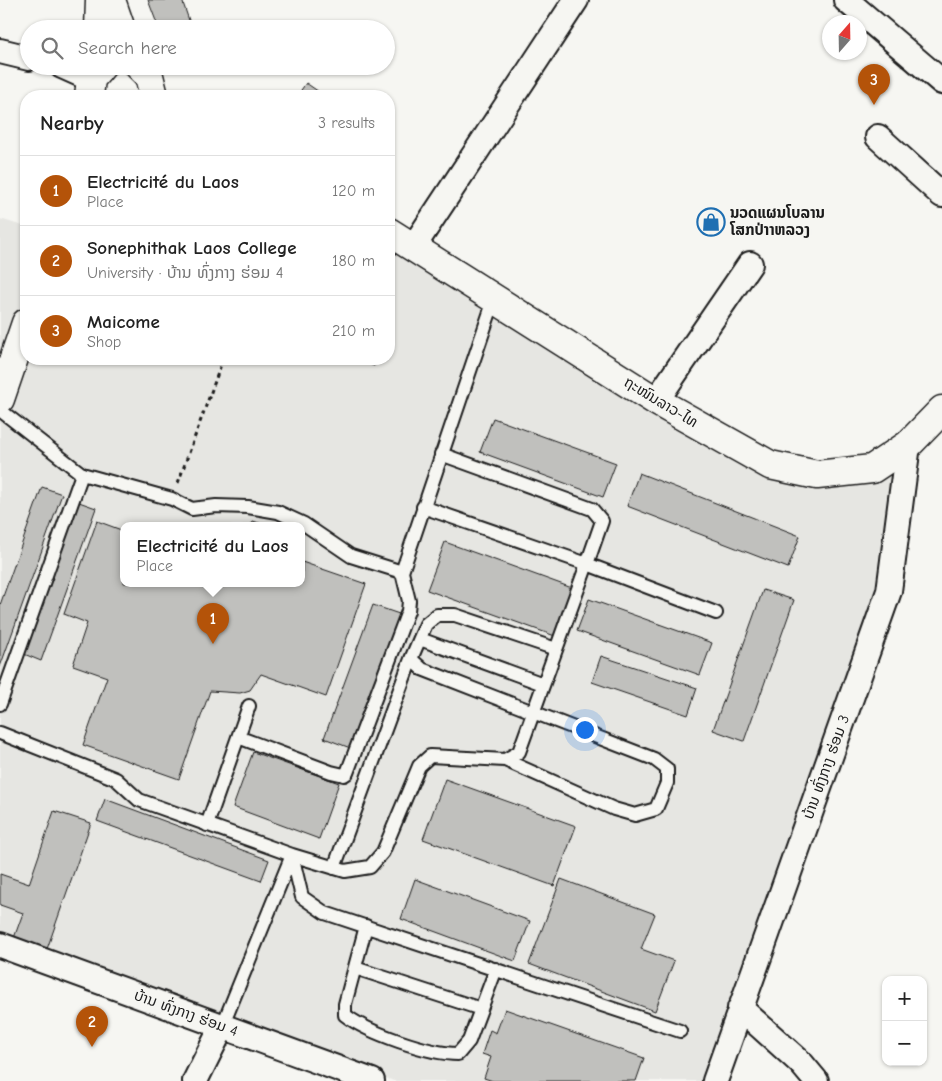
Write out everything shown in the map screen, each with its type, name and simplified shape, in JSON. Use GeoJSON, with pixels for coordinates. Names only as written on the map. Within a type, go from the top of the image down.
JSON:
{"type":"FeatureCollection","features":[{"type":"Feature","properties":{"kind":"street"},"geometry":{"type":"LineString","coordinates":[[99,20],[100,0]]}},
{"type":"Feature","properties":{"kind":"street"},"geometry":{"type":"LineString","coordinates":[[111,0],[118,20]]}},
{"type":"Feature","properties":{"kind":"street"},"geometry":{"type":"LineString","coordinates":[[414,246],[576,0]]}},
{"type":"Feature","properties":{"kind":"street"},"geometry":{"type":"LineString","coordinates":[[846,0],[942,82]]}},
{"type":"Feature","properties":{"kind":"street"},"geometry":{"type":"LineString","coordinates":[[0,51],[20,56]]}},
{"type":"Feature","properties":{"kind":"street"},"geometry":{"type":"LineString","coordinates":[[878,137],[942,195]]}},
{"type":"Feature","properties":{"kind":"street","name":"ຖະໜົນລາວ-ໄທ"},"geometry":{"type":"LineString","coordinates":[[395,235],[495,297],[656,401],[770,465],[817,475],[872,469],[908,445],[942,410]]}},
{"type":"Feature","properties":{"kind":"street"},"geometry":{"type":"LineString","coordinates":[[656,401],[750,264]]}},
{"type":"Feature","properties":{"kind":"street"},"geometry":{"type":"LineString","coordinates":[[0,399],[20,341]]}},
{"type":"Feature","properties":{"kind":"street","name":"ບ້ານ ທົ່ງກາງ ຮ່ອມ 3"},"geometry":{"type":"LineString","coordinates":[[715,1081],[889,591],[908,445]]}},
{"type":"Feature","properties":{"kind":"street","name":"ບ້ານ ທົ່ງກາງ ຮ່ອມ 4"},"geometry":{"type":"LineString","coordinates":[[0,945],[372,1081]]}},
{"type":"Feature","properties":{"kind":"street"},"geometry":{"type":"LineString","coordinates":[[740,1008],[801,1062],[816,1081]]}},
{"type":"Feature","properties":{"kind":"street"},"geometry":{"type":"LineString","coordinates":[[195,1081],[222,1027]]}},
{"type":"Feature","properties":{"kind":"lane"},"geometry":{"type":"LineString","coordinates":[[238,737],[331,772],[344,775],[348,773],[408,611],[409,601],[402,572],[495,297]]}},
{"type":"Feature","properties":{"kind":"lane"},"geometry":{"type":"LineString","coordinates":[[0,410],[82,474],[172,499],[192,509],[216,506],[240,507],[278,512],[300,522]]}},
{"type":"Feature","properties":{"kind":"lane"},"geometry":{"type":"LineString","coordinates":[[442,454],[592,509],[602,521],[519,752],[505,760]]}},
{"type":"Feature","properties":{"kind":"lane"},"geometry":{"type":"LineString","coordinates":[[0,704],[82,474]]}},
{"type":"Feature","properties":{"kind":"lane"},"geometry":{"type":"LineString","coordinates":[[423,507],[587,564],[716,613]]}},
{"type":"Feature","properties":{"kind":"lane"},"geometry":{"type":"LineString","coordinates":[[305,525],[351,556],[402,572]]}},
{"type":"Feature","properties":{"kind":"lane"},"geometry":{"type":"LineString","coordinates":[[334,868],[411,659],[426,624],[437,615],[454,615],[556,649]]}},
{"type":"Feature","properties":{"kind":"lane"},"geometry":{"type":"LineString","coordinates":[[420,639],[543,684]]}},
{"type":"Feature","properties":{"kind":"lane"},"geometry":{"type":"LineString","coordinates":[[0,733],[116,779],[139,800],[292,856],[345,872],[370,866],[383,852],[420,766],[430,756],[505,760],[614,809],[635,815],[656,809],[667,783],[668,769],[654,759],[422,669],[411,659]]}},
{"type":"Feature","properties":{"kind":"lane"},"geometry":{"type":"LineString","coordinates":[[207,824],[249,706]]}},
{"type":"Feature","properties":{"kind":"lane"},"geometry":{"type":"LineString","coordinates":[[292,856],[302,897],[326,913],[680,1031]]}},
{"type":"Feature","properties":{"kind":"lane"},"geometry":{"type":"LineString","coordinates":[[222,1027],[292,856]]}},
{"type":"Feature","properties":{"kind":"lane"},"geometry":{"type":"LineString","coordinates":[[366,926],[345,1004],[345,1015],[358,1025],[440,1054],[458,1054],[470,1041],[496,969]]}},
{"type":"Feature","properties":{"kind":"lane"},"geometry":{"type":"LineString","coordinates":[[355,968],[481,1009]]}},
{"type":"Feature","properties":{"kind":"path"},"geometry":{"type":"LineString","coordinates":[[172,499],[221,365]]}},
{"type":"Feature","properties":{"kind":"shaded area"},"geometry":{"type":"Polygon","coordinates":[[[0,219],[20,225],[20,319],[0,376],[0,219]]]}},
{"type":"Feature","properties":{"kind":"shaded area"},"geometry":{"type":"Polygon","coordinates":[[[395,243],[769,472],[901,458],[883,591],[709,1081],[394,1081],[0,937],[0,421],[20,362],[20,365],[395,365],[395,243]]]}},
{"type":"Feature","properties":{"kind":"building"},"geometry":{"type":"Polygon","coordinates":[[[148,0],[182,0],[189,20],[156,20],[148,0]]]}},
{"type":"Feature","properties":{"kind":"building"},"geometry":{"type":"Polygon","coordinates":[[[306,83],[316,90],[301,90],[306,83]]]}},
{"type":"Feature","properties":{"kind":"building"},"geometry":{"type":"Polygon","coordinates":[[[493,418],[616,463],[603,497],[480,452],[493,418]]]}},
{"type":"Feature","properties":{"kind":"building"},"geometry":{"type":"Polygon","coordinates":[[[639,473],[800,536],[788,568],[627,506],[639,473]]]}},
{"type":"Feature","properties":{"kind":"building"},"geometry":{"type":"Polygon","coordinates":[[[42,487],[62,494],[0,667],[0,605],[42,487]]]}},
{"type":"Feature","properties":{"kind":"building"},"geometry":{"type":"Polygon","coordinates":[[[79,502],[96,508],[41,661],[24,654],[79,502]]]}},
{"type":"Feature","properties":{"kind":"building"},"geometry":{"type":"Polygon","coordinates":[[[97,521],[120,530],[120,587],[305,587],[305,563],[366,584],[326,697],[261,674],[250,690],[240,693],[210,691],[179,779],[83,745],[107,677],[73,665],[87,623],[64,614],[97,521]]]}},
{"type":"Feature","properties":{"kind":"building"},"geometry":{"type":"Polygon","coordinates":[[[445,542],[572,588],[555,636],[427,590],[445,542]]]}},
{"type":"Feature","properties":{"kind":"building"},"geometry":{"type":"Polygon","coordinates":[[[763,590],[794,600],[744,741],[713,730],[763,590]]]}},
{"type":"Feature","properties":{"kind":"building"},"geometry":{"type":"Polygon","coordinates":[[[589,599],[712,643],[700,675],[577,631],[589,599]]]}},
{"type":"Feature","properties":{"kind":"building"},"geometry":{"type":"Polygon","coordinates":[[[373,605],[402,615],[353,749],[324,738],[373,605]]]}},
{"type":"Feature","properties":{"kind":"building"},"geometry":{"type":"Polygon","coordinates":[[[601,656],[697,688],[688,715],[592,682],[601,656]]]}},
{"type":"Feature","properties":{"kind":"building"},"geometry":{"type":"Polygon","coordinates":[[[253,752],[339,783],[319,839],[233,807],[253,752]]]}},
{"type":"Feature","properties":{"kind":"building"},"geometry":{"type":"Polygon","coordinates":[[[445,779],[576,826],[554,886],[423,839],[445,779]]]}},
{"type":"Feature","properties":{"kind":"building"},"geometry":{"type":"Polygon","coordinates":[[[105,799],[269,860],[261,881],[97,821],[105,799]]]}},
{"type":"Feature","properties":{"kind":"building"},"geometry":{"type":"Polygon","coordinates":[[[54,811],[91,823],[47,949],[14,938],[23,913],[0,905],[0,874],[29,884],[54,811]]]}},
{"type":"Feature","properties":{"kind":"building"},"geometry":{"type":"Polygon","coordinates":[[[415,879],[530,921],[515,961],[401,919],[415,879]]]}},
{"type":"Feature","properties":{"kind":"building"},"geometry":{"type":"Polygon","coordinates":[[[561,879],[655,914],[641,949],[674,961],[655,1011],[529,964],[561,879]]]}},
{"type":"Feature","properties":{"kind":"building"},"geometry":{"type":"Polygon","coordinates":[[[505,1009],[644,1058],[636,1081],[493,1081],[484,1078],[491,1057],[482,1054],[490,1030],[496,1033],[505,1009]]]}},
{"type":"Feature","properties":{"kind":"place","name":"Maicome"},"geometry":{"type":"Point","coordinates":[874,105]}},
{"type":"Feature","properties":{"kind":"place","name":"ນວດແຜນໂບລານ ໂສກປ່າາຫລວງ"},"geometry":{"type":"Point","coordinates":[711,222]}},
{"type":"Feature","properties":{"kind":"place","name":"Electricité du Laos"},"geometry":{"type":"Point","coordinates":[213,644]}},
{"type":"Feature","properties":{"kind":"place","name":"Sonephithak Laos College"},"geometry":{"type":"Point","coordinates":[92,1047]}}]}
